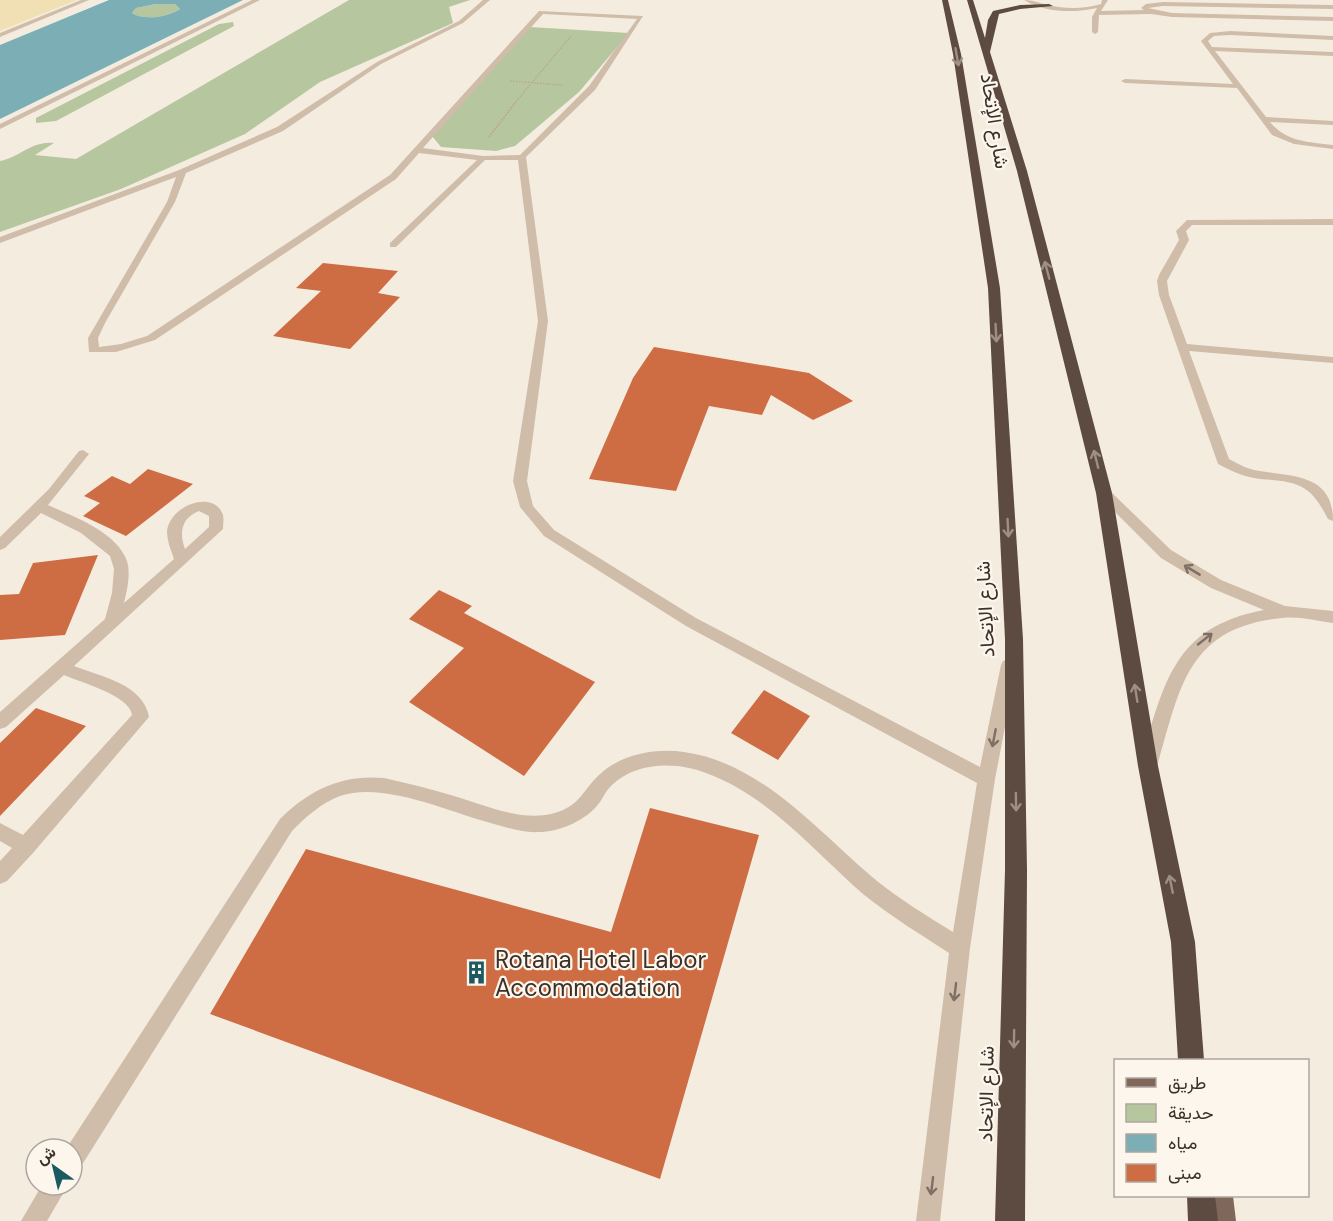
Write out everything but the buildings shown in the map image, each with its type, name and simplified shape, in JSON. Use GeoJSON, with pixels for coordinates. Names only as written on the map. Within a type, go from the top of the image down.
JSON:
{"type":"FeatureCollection","features":[{"type":"Feature","properties":{"kind":"highway","name":"شارع الإتحاد"},"geometry":{"type":"LineString","coordinates":[[945,0],[957,54],[994,288],[1014,639],[1016,870],[1011,1216]]}},
{"type":"Feature","properties":{"kind":"highway","name":"شارع الإتحاد"},"geometry":{"type":"LineString","coordinates":[[970,0],[1022,171],[1104,493],[1148,766],[1183,942],[1191,1059]]}},
{"type":"Feature","properties":{"kind":"highway"},"geometry":{"type":"LineString","coordinates":[[986,54],[996,13],[1020,7],[1052,7]]}},
{"type":"Feature","properties":{"kind":"highway"},"geometry":{"type":"LineString","coordinates":[[1201,1197],[1203,1221]]}},
{"type":"Feature","properties":{"kind":"main road"},"geometry":{"type":"LineString","coordinates":[[1183,942],[1200,1059]]}},
{"type":"Feature","properties":{"kind":"main road"},"geometry":{"type":"LineString","coordinates":[[1221,1197],[1224,1221]]}},
{"type":"Feature","properties":{"kind":"street"},"geometry":{"type":"LineString","coordinates":[[0,35],[86,0]]}},
{"type":"Feature","properties":{"kind":"street"},"geometry":{"type":"LineString","coordinates":[[0,127],[257,0]]}},
{"type":"Feature","properties":{"kind":"street"},"geometry":{"type":"LineString","coordinates":[[0,240],[182,172],[280,129],[379,63],[461,22],[487,0]]}},
{"type":"Feature","properties":{"kind":"street"},"geometry":{"type":"LineString","coordinates":[[1027,0],[1087,19],[1095,32]]}},
{"type":"Feature","properties":{"kind":"street"},"geometry":{"type":"LineString","coordinates":[[1052,7],[1085,9],[1106,2]]}},
{"type":"Feature","properties":{"kind":"street"},"geometry":{"type":"LineString","coordinates":[[1087,19],[1097,13],[1106,2]]}},
{"type":"Feature","properties":{"kind":"street"},"geometry":{"type":"LineString","coordinates":[[1151,12],[1144,6],[1163,4],[1333,7]]}},
{"type":"Feature","properties":{"kind":"street"},"geometry":{"type":"LineString","coordinates":[[182,172],[171,202],[100,323],[93,338],[93,350],[108,351],[126,348],[151,338],[393,177],[480,79],[541,12],[641,17],[592,88],[522,157],[479,157],[417,150]]}},
{"type":"Feature","properties":{"kind":"street"},"geometry":{"type":"LineString","coordinates":[[1097,13],[1151,12],[1172,15],[1333,19]]}},
{"type":"Feature","properties":{"kind":"street"},"geometry":{"type":"LineString","coordinates":[[1333,38],[1219,33],[1205,38],[1264,119],[1282,137],[1309,146],[1333,147]]}},
{"type":"Feature","properties":{"kind":"street"},"geometry":{"type":"LineString","coordinates":[[1211,49],[1333,54]]}},
{"type":"Feature","properties":{"kind":"street"},"geometry":{"type":"LineString","coordinates":[[1123,79],[1237,84]]}},
{"type":"Feature","properties":{"kind":"street"},"geometry":{"type":"LineString","coordinates":[[1264,119],[1333,123]]}},
{"type":"Feature","properties":{"kind":"street"},"geometry":{"type":"LineString","coordinates":[[393,245],[479,157]]}},
{"type":"Feature","properties":{"kind":"street"},"geometry":{"type":"LineString","coordinates":[[522,157],[543,321],[519,481],[527,507],[549,532],[691,622],[986,779]]}},
{"type":"Feature","properties":{"kind":"street"},"geometry":{"type":"LineString","coordinates":[[1333,222],[1190,222],[1181,231],[1184,240],[1162,281],[1164,295],[1219,456],[1238,470],[1304,482],[1322,494],[1333,516]]}},
{"type":"Feature","properties":{"kind":"street"},"geometry":{"type":"LineString","coordinates":[[1182,347],[1333,360]]}},
{"type":"Feature","properties":{"kind":"street"},"geometry":{"type":"LineString","coordinates":[[0,545],[40,507],[83,454]]}},
{"type":"Feature","properties":{"kind":"street"},"geometry":{"type":"LineString","coordinates":[[1104,493],[1147,537],[1190,570],[1216,584],[1283,612],[1333,617]]}},
{"type":"Feature","properties":{"kind":"street"},"geometry":{"type":"LineString","coordinates":[[40,507],[71,521],[113,548],[120,562],[119,586],[112,623]]}},
{"type":"Feature","properties":{"kind":"street"},"geometry":{"type":"LineString","coordinates":[[0,722],[182,560]]}},
{"type":"Feature","properties":{"kind":"street"},"geometry":{"type":"LineString","coordinates":[[1148,766],[1179,669],[1192,650],[1209,635],[1231,624],[1283,612]]}},
{"type":"Feature","properties":{"kind":"street"},"geometry":{"type":"LineString","coordinates":[[928,1221],[960,948],[986,779],[1014,639]]}},
{"type":"Feature","properties":{"kind":"street"},"geometry":{"type":"LineString","coordinates":[[0,875],[141,717],[139,706],[129,695],[63,668]]}},
{"type":"Feature","properties":{"kind":"street"},"geometry":{"type":"LineString","coordinates":[[84,1141],[286,825],[302,808],[323,795],[356,785],[388,787],[517,822],[540,824],[573,814],[589,802],[605,780],[635,763],[657,758],[692,760],[745,782],[828,848],[871,888],[960,948]]}},
{"type":"Feature","properties":{"kind":"street"},"geometry":{"type":"LineString","coordinates":[[0,831],[26,847]]}},
{"type":"Feature","properties":{"kind":"street"},"geometry":{"type":"LineString","coordinates":[[33,1221],[48,1197]]}},
{"type":"Feature","properties":{"kind":"path"},"geometry":{"type":"LineString","coordinates":[[479,157],[530,82],[590,14]]}},
{"type":"Feature","properties":{"kind":"path"},"geometry":{"type":"LineString","coordinates":[[480,79],[592,88]]}},
{"type":"Feature","properties":{"kind":"green space"},"geometry":{"type":"Polygon","coordinates":[[[349,0],[470,0],[449,7],[453,23],[320,82],[245,134],[121,189],[0,232],[0,161],[33,146],[46,143],[54,143],[35,155],[76,159],[349,0]]]}},
{"type":"Feature","properties":{"kind":"green space"},"geometry":{"type":"Polygon","coordinates":[[[156,4],[175,4],[180,9],[156,17],[143,17],[132,13],[136,8],[156,4]]]}},
{"type":"Feature","properties":{"kind":"green space"},"geometry":{"type":"Polygon","coordinates":[[[233,22],[234,26],[56,121],[36,123],[36,118],[219,24],[233,22]]]}},
{"type":"Feature","properties":{"kind":"green space"},"geometry":{"type":"Polygon","coordinates":[[[530,27],[629,33],[579,92],[515,146],[496,151],[441,147],[432,136],[530,27]]]}},
{"type":"Feature","properties":{"kind":"sand"},"geometry":{"type":"Polygon","coordinates":[[[0,0],[77,0],[0,31],[0,0]]]}},
{"type":"Feature","properties":{"kind":"water"},"geometry":{"type":"Polygon","coordinates":[[[109,0],[243,0],[0,119],[0,45],[109,0]],[[156,4],[136,8],[132,13],[143,17],[163,16],[180,9],[175,4],[156,4]]]}},
{"type":"Feature","properties":{"kind":"place","name":"Rotana Hotel Labor Accommodation"},"geometry":{"type":"Point","coordinates":[477,973]}}]}
